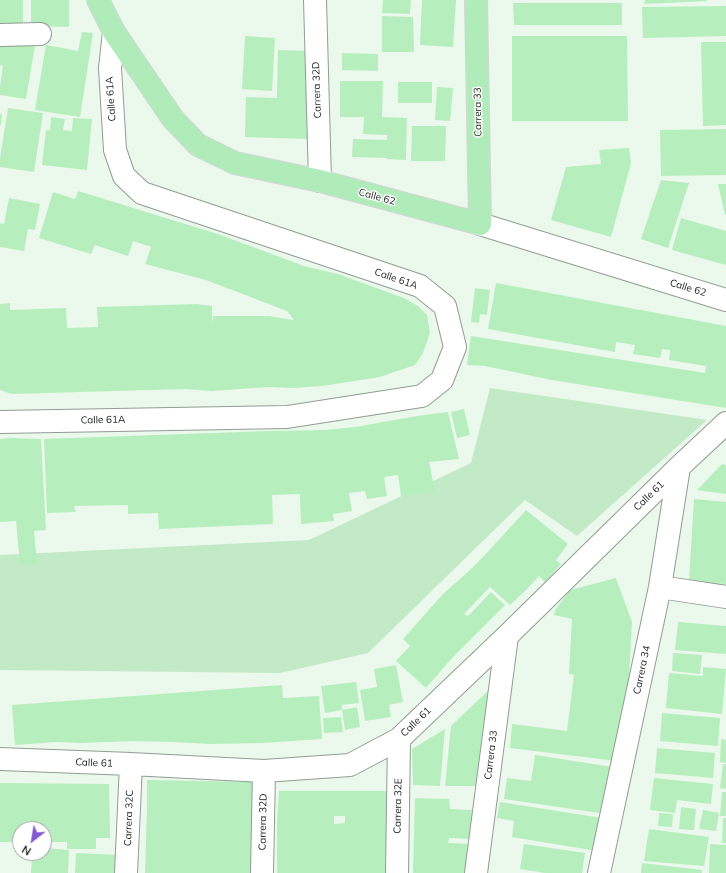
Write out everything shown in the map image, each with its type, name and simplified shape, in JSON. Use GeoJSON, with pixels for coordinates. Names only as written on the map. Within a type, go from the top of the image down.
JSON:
{"type":"FeatureCollection","features":[{"type":"Feature","properties":{"kind":"main road","name":"Calle 62"},"geometry":{"type":"LineString","coordinates":[[98,0],[114,32],[173,119],[198,145],[235,163],[320,181],[480,224]]}},
{"type":"Feature","properties":{"kind":"main road","name":"Carrera 33"},"geometry":{"type":"LineString","coordinates":[[476,0],[480,224]]}},
{"type":"Feature","properties":{"kind":"street","name":"Carrera 32D"},"geometry":{"type":"LineString","coordinates":[[315,0],[320,181]]}},
{"type":"Feature","properties":{"kind":"street","name":"Calle 61A"},"geometry":{"type":"LineString","coordinates":[[0,422],[287,417],[422,396],[442,380],[455,347],[445,306],[420,286],[142,193],[124,176],[115,150],[110,68],[114,32]]}},
{"type":"Feature","properties":{"kind":"street"},"geometry":{"type":"LineString","coordinates":[[0,35],[40,34]]}},
{"type":"Feature","properties":{"kind":"street","name":"Calle 62"},"geometry":{"type":"LineString","coordinates":[[480,224],[726,300]]}},
{"type":"Feature","properties":{"kind":"street","name":"Calle 61"},"geometry":{"type":"LineString","coordinates":[[0,759],[264,771],[350,765],[398,739],[507,636],[679,467],[726,423]]}},
{"type":"Feature","properties":{"kind":"street","name":"Carrera 34"},"geometry":{"type":"LineString","coordinates":[[599,873],[660,587],[679,467]]}},
{"type":"Feature","properties":{"kind":"street"},"geometry":{"type":"LineString","coordinates":[[660,587],[726,597]]}},
{"type":"Feature","properties":{"kind":"street","name":"Carrera 33"},"geometry":{"type":"LineString","coordinates":[[476,873],[507,636]]}},
{"type":"Feature","properties":{"kind":"street","name":"Carrera 32E"},"geometry":{"type":"LineString","coordinates":[[397,873],[398,739]]}},
{"type":"Feature","properties":{"kind":"street","name":"Carrera 32C"},"geometry":{"type":"LineString","coordinates":[[126,873],[131,764]]}},
{"type":"Feature","properties":{"kind":"street","name":"Carrera 32D"},"geometry":{"type":"LineString","coordinates":[[262,873],[264,771]]}},
{"type":"Feature","properties":{"kind":"green space"},"geometry":{"type":"Polygon","coordinates":[[[490,388],[707,420],[577,536],[525,500],[368,653],[280,673],[0,670],[0,555],[309,540],[471,463],[490,388]]]}},
{"type":"Feature","properties":{"kind":"building"},"geometry":{"type":"Polygon","coordinates":[[[0,0],[23,0],[23,26],[0,26],[0,0]]]}},
{"type":"Feature","properties":{"kind":"building"},"geometry":{"type":"Polygon","coordinates":[[[31,0],[69,0],[69,27],[31,26],[31,0]]]}},
{"type":"Feature","properties":{"kind":"building"},"geometry":{"type":"Polygon","coordinates":[[[383,0],[411,0],[410,14],[382,13],[383,0]]]}},
{"type":"Feature","properties":{"kind":"building"},"geometry":{"type":"Polygon","coordinates":[[[422,0],[456,0],[453,47],[420,45],[422,0]]]}},
{"type":"Feature","properties":{"kind":"building"},"geometry":{"type":"Polygon","coordinates":[[[645,0],[707,0],[707,1],[644,4],[645,0]]]}},
{"type":"Feature","properties":{"kind":"building"},"geometry":{"type":"Polygon","coordinates":[[[513,3],[622,3],[622,25],[514,25],[513,3]]]}},
{"type":"Feature","properties":{"kind":"building"},"geometry":{"type":"Polygon","coordinates":[[[726,6],[726,36],[643,38],[642,7],[726,6]]]}},
{"type":"Feature","properties":{"kind":"building"},"geometry":{"type":"Polygon","coordinates":[[[382,16],[413,17],[414,52],[382,52],[382,16]]]}},
{"type":"Feature","properties":{"kind":"building"},"geometry":{"type":"Polygon","coordinates":[[[82,32],[93,33],[80,117],[35,110],[46,45],[78,51],[82,32]]]}},
{"type":"Feature","properties":{"kind":"building"},"geometry":{"type":"Polygon","coordinates":[[[245,36],[275,38],[272,91],[242,89],[245,36]]]}},
{"type":"Feature","properties":{"kind":"building"},"geometry":{"type":"Polygon","coordinates":[[[512,36],[627,36],[628,121],[512,121],[512,36]]]}},
{"type":"Feature","properties":{"kind":"building"},"geometry":{"type":"Polygon","coordinates":[[[3,40],[35,45],[26,99],[0,95],[3,66],[0,65],[0,47],[2,47],[3,40]]]}},
{"type":"Feature","properties":{"kind":"building"},"geometry":{"type":"Polygon","coordinates":[[[701,42],[726,42],[726,125],[703,126],[701,42]]]}},
{"type":"Feature","properties":{"kind":"building"},"geometry":{"type":"Polygon","coordinates":[[[278,50],[310,51],[307,139],[245,137],[246,97],[277,98],[278,50]]]}},
{"type":"Feature","properties":{"kind":"building"},"geometry":{"type":"Polygon","coordinates":[[[342,53],[378,54],[378,71],[342,70],[342,53]]]}},
{"type":"Feature","properties":{"kind":"building"},"geometry":{"type":"Polygon","coordinates":[[[340,81],[383,81],[382,117],[407,118],[406,160],[352,157],[353,139],[387,140],[387,135],[363,134],[364,117],[340,117],[340,81]]]}},
{"type":"Feature","properties":{"kind":"building"},"geometry":{"type":"Polygon","coordinates":[[[398,82],[432,82],[432,103],[398,103],[398,82]]]}},
{"type":"Feature","properties":{"kind":"building"},"geometry":{"type":"Polygon","coordinates":[[[437,87],[453,88],[450,121],[435,120],[437,87]]]}},
{"type":"Feature","properties":{"kind":"building"},"geometry":{"type":"Polygon","coordinates":[[[8,108],[43,113],[34,172],[0,167],[0,158],[8,108]]]}},
{"type":"Feature","properties":{"kind":"building"},"geometry":{"type":"Polygon","coordinates":[[[0,114],[2,114],[1,125],[0,125],[0,114]]]}},
{"type":"Feature","properties":{"kind":"building"},"geometry":{"type":"Polygon","coordinates":[[[51,117],[65,119],[63,130],[72,131],[73,118],[92,119],[87,170],[42,165],[46,130],[50,130],[51,117]]]}},
{"type":"Feature","properties":{"kind":"building"},"geometry":{"type":"Polygon","coordinates":[[[412,126],[446,126],[445,161],[411,161],[412,126]]]}},
{"type":"Feature","properties":{"kind":"building"},"geometry":{"type":"Polygon","coordinates":[[[726,129],[726,175],[661,176],[660,130],[726,129]]]}},
{"type":"Feature","properties":{"kind":"building"},"geometry":{"type":"Polygon","coordinates":[[[629,148],[631,163],[611,237],[551,220],[566,167],[601,164],[599,150],[629,148]]]}},
{"type":"Feature","properties":{"kind":"building"},"geometry":{"type":"Polygon","coordinates":[[[661,180],[689,183],[668,248],[641,239],[661,180]]]}},
{"type":"Feature","properties":{"kind":"building"},"geometry":{"type":"Polygon","coordinates":[[[718,184],[726,184],[726,215],[725,215],[718,184]]]}},
{"type":"Feature","properties":{"kind":"building"},"geometry":{"type":"Polygon","coordinates":[[[78,191],[218,234],[304,266],[338,274],[404,298],[418,306],[427,315],[430,333],[423,353],[415,365],[380,377],[322,386],[293,388],[268,387],[212,391],[185,389],[12,394],[0,390],[0,304],[10,303],[10,310],[66,308],[67,328],[98,327],[97,307],[197,304],[212,306],[212,323],[213,316],[269,316],[294,320],[287,311],[206,280],[145,264],[151,247],[133,241],[128,256],[95,245],[91,254],[39,238],[53,192],[75,199],[78,191]]]}},
{"type":"Feature","properties":{"kind":"building"},"geometry":{"type":"Polygon","coordinates":[[[9,198],[40,204],[35,230],[28,229],[24,251],[0,247],[0,223],[4,224],[9,198]]]}},
{"type":"Feature","properties":{"kind":"building"},"geometry":{"type":"Polygon","coordinates":[[[681,218],[726,231],[726,265],[672,250],[681,218]]]}},
{"type":"Feature","properties":{"kind":"building"},"geometry":{"type":"Polygon","coordinates":[[[496,283],[726,326],[726,408],[552,380],[485,366],[467,365],[471,336],[705,373],[706,366],[669,360],[670,350],[662,349],[660,358],[633,354],[635,345],[616,342],[615,352],[488,329],[496,283]]]}},
{"type":"Feature","properties":{"kind":"building"},"geometry":{"type":"Polygon","coordinates":[[[475,288],[490,290],[487,315],[480,314],[479,323],[471,322],[475,288]]]}},
{"type":"Feature","properties":{"kind":"building"},"geometry":{"type":"Polygon","coordinates":[[[464,409],[470,435],[457,438],[451,412],[464,409]]]}},
{"type":"Feature","properties":{"kind":"building"},"geometry":{"type":"Polygon","coordinates":[[[448,412],[459,459],[429,462],[435,492],[401,496],[398,475],[384,477],[387,496],[367,499],[365,491],[349,493],[352,511],[333,514],[334,521],[301,524],[300,494],[272,495],[273,524],[159,529],[158,513],[128,514],[128,505],[74,506],[76,512],[47,513],[44,439],[325,430],[355,427],[448,412]]]}},
{"type":"Feature","properties":{"kind":"building"},"geometry":{"type":"Polygon","coordinates":[[[0,439],[41,439],[46,530],[34,531],[37,563],[20,564],[16,521],[0,522],[0,439]]]}},
{"type":"Feature","properties":{"kind":"building"},"geometry":{"type":"Polygon","coordinates":[[[722,464],[726,465],[726,494],[697,490],[722,464]]]}},
{"type":"Feature","properties":{"kind":"building"},"geometry":{"type":"Polygon","coordinates":[[[694,499],[726,502],[726,584],[689,582],[694,499]]]}},
{"type":"Feature","properties":{"kind":"building"},"geometry":{"type":"Polygon","coordinates":[[[526,510],[568,544],[556,560],[561,564],[545,582],[539,576],[510,605],[490,587],[464,614],[468,616],[491,592],[505,605],[453,657],[426,688],[396,661],[410,646],[403,639],[443,594],[484,556],[526,510]]]}},
{"type":"Feature","properties":{"kind":"building"},"geometry":{"type":"Polygon","coordinates":[[[616,578],[632,622],[629,677],[617,761],[510,748],[512,724],[567,731],[574,675],[569,674],[572,619],[554,615],[555,610],[570,590],[616,578]]]}},
{"type":"Feature","properties":{"kind":"building"},"geometry":{"type":"Polygon","coordinates":[[[678,622],[726,626],[726,654],[675,650],[678,622]]]}},
{"type":"Feature","properties":{"kind":"building"},"geometry":{"type":"Polygon","coordinates":[[[673,653],[702,655],[700,674],[672,671],[673,653]]]}},
{"type":"Feature","properties":{"kind":"building"},"geometry":{"type":"Polygon","coordinates":[[[396,665],[403,702],[389,705],[391,717],[365,721],[360,690],[377,687],[374,669],[396,665]]]}},
{"type":"Feature","properties":{"kind":"building"},"geometry":{"type":"Polygon","coordinates":[[[703,667],[726,669],[722,714],[666,708],[669,673],[703,676],[703,667]]]}},
{"type":"Feature","properties":{"kind":"building"},"geometry":{"type":"Polygon","coordinates":[[[356,682],[359,703],[342,705],[342,710],[325,713],[321,686],[356,682]]]}},
{"type":"Feature","properties":{"kind":"building"},"geometry":{"type":"Polygon","coordinates":[[[282,685],[283,698],[319,696],[322,739],[262,743],[211,744],[134,741],[81,743],[56,742],[15,745],[12,705],[282,685]]]}},
{"type":"Feature","properties":{"kind":"building"},"geometry":{"type":"Polygon","coordinates":[[[493,686],[481,786],[445,786],[451,726],[493,686]]]}},
{"type":"Feature","properties":{"kind":"building"},"geometry":{"type":"Polygon","coordinates":[[[357,707],[360,727],[345,730],[342,710],[357,707]]]}},
{"type":"Feature","properties":{"kind":"building"},"geometry":{"type":"Polygon","coordinates":[[[662,713],[720,718],[718,746],[660,741],[662,713]]]}},
{"type":"Feature","properties":{"kind":"building"},"geometry":{"type":"Polygon","coordinates":[[[341,717],[343,732],[324,733],[323,718],[341,717]]]}},
{"type":"Feature","properties":{"kind":"building"},"geometry":{"type":"Polygon","coordinates":[[[445,729],[440,786],[413,785],[412,749],[445,729]]]}},
{"type":"Feature","properties":{"kind":"building"},"geometry":{"type":"Polygon","coordinates":[[[721,739],[726,740],[726,763],[720,762],[721,739]]]}},
{"type":"Feature","properties":{"kind":"building"},"geometry":{"type":"Polygon","coordinates":[[[657,748],[715,753],[713,778],[655,773],[657,748]]]}},
{"type":"Feature","properties":{"kind":"building"},"geometry":{"type":"Polygon","coordinates":[[[535,755],[613,767],[606,814],[504,799],[507,778],[531,781],[535,755]]]}},
{"type":"Feature","properties":{"kind":"building"},"geometry":{"type":"Polygon","coordinates":[[[723,764],[726,764],[726,789],[720,788],[723,764]]]}},
{"type":"Feature","properties":{"kind":"building"},"geometry":{"type":"Polygon","coordinates":[[[654,778],[713,784],[711,804],[677,800],[675,813],[650,810],[654,778]]]}},
{"type":"Feature","properties":{"kind":"building"},"geometry":{"type":"Polygon","coordinates":[[[147,780],[257,782],[255,873],[145,873],[147,780]]]}},
{"type":"Feature","properties":{"kind":"building"},"geometry":{"type":"Polygon","coordinates":[[[0,783],[109,784],[110,838],[96,838],[96,849],[67,849],[67,842],[52,842],[52,821],[12,821],[12,842],[0,842],[0,783]]]}},
{"type":"Feature","properties":{"kind":"building"},"geometry":{"type":"Polygon","coordinates":[[[279,791],[388,791],[388,873],[277,873],[277,821],[279,791]],[[334,816],[334,824],[345,823],[345,816],[334,816]]]}},
{"type":"Feature","properties":{"kind":"building"},"geometry":{"type":"Polygon","coordinates":[[[722,792],[726,792],[726,816],[720,816],[722,792]]]}},
{"type":"Feature","properties":{"kind":"building"},"geometry":{"type":"Polygon","coordinates":[[[415,798],[449,799],[450,809],[472,810],[471,839],[449,838],[448,843],[473,844],[472,873],[413,873],[415,798]]]}},
{"type":"Feature","properties":{"kind":"building"},"geometry":{"type":"Polygon","coordinates":[[[500,802],[602,818],[597,851],[512,837],[514,821],[497,818],[500,802]]]}},
{"type":"Feature","properties":{"kind":"building"},"geometry":{"type":"Polygon","coordinates":[[[681,807],[696,809],[694,830],[679,829],[681,807]]]}},
{"type":"Feature","properties":{"kind":"building"},"geometry":{"type":"Polygon","coordinates":[[[703,810],[719,813],[716,831],[699,829],[703,810]]]}},
{"type":"Feature","properties":{"kind":"building"},"geometry":{"type":"Polygon","coordinates":[[[659,813],[673,814],[672,827],[658,826],[659,813]]]}},
{"type":"Feature","properties":{"kind":"building"},"geometry":{"type":"Polygon","coordinates":[[[723,818],[726,818],[726,843],[722,843],[723,818]]]}},
{"type":"Feature","properties":{"kind":"building"},"geometry":{"type":"Polygon","coordinates":[[[649,829],[709,837],[704,866],[644,861],[649,829]]]}},
{"type":"Feature","properties":{"kind":"building"},"geometry":{"type":"Polygon","coordinates":[[[524,844],[585,853],[582,873],[545,873],[520,869],[524,844]]]}},
{"type":"Feature","properties":{"kind":"building"},"geometry":{"type":"Polygon","coordinates":[[[710,844],[726,845],[726,873],[709,873],[710,844]]]}},
{"type":"Feature","properties":{"kind":"building"},"geometry":{"type":"Polygon","coordinates":[[[52,849],[69,850],[68,873],[31,873],[32,861],[52,861],[52,849]]]}},
{"type":"Feature","properties":{"kind":"building"},"geometry":{"type":"Polygon","coordinates":[[[76,853],[117,855],[116,873],[75,873],[76,853]]]}},
{"type":"Feature","properties":{"kind":"building"},"geometry":{"type":"Polygon","coordinates":[[[642,863],[702,870],[702,873],[641,873],[642,863]]]}}]}
